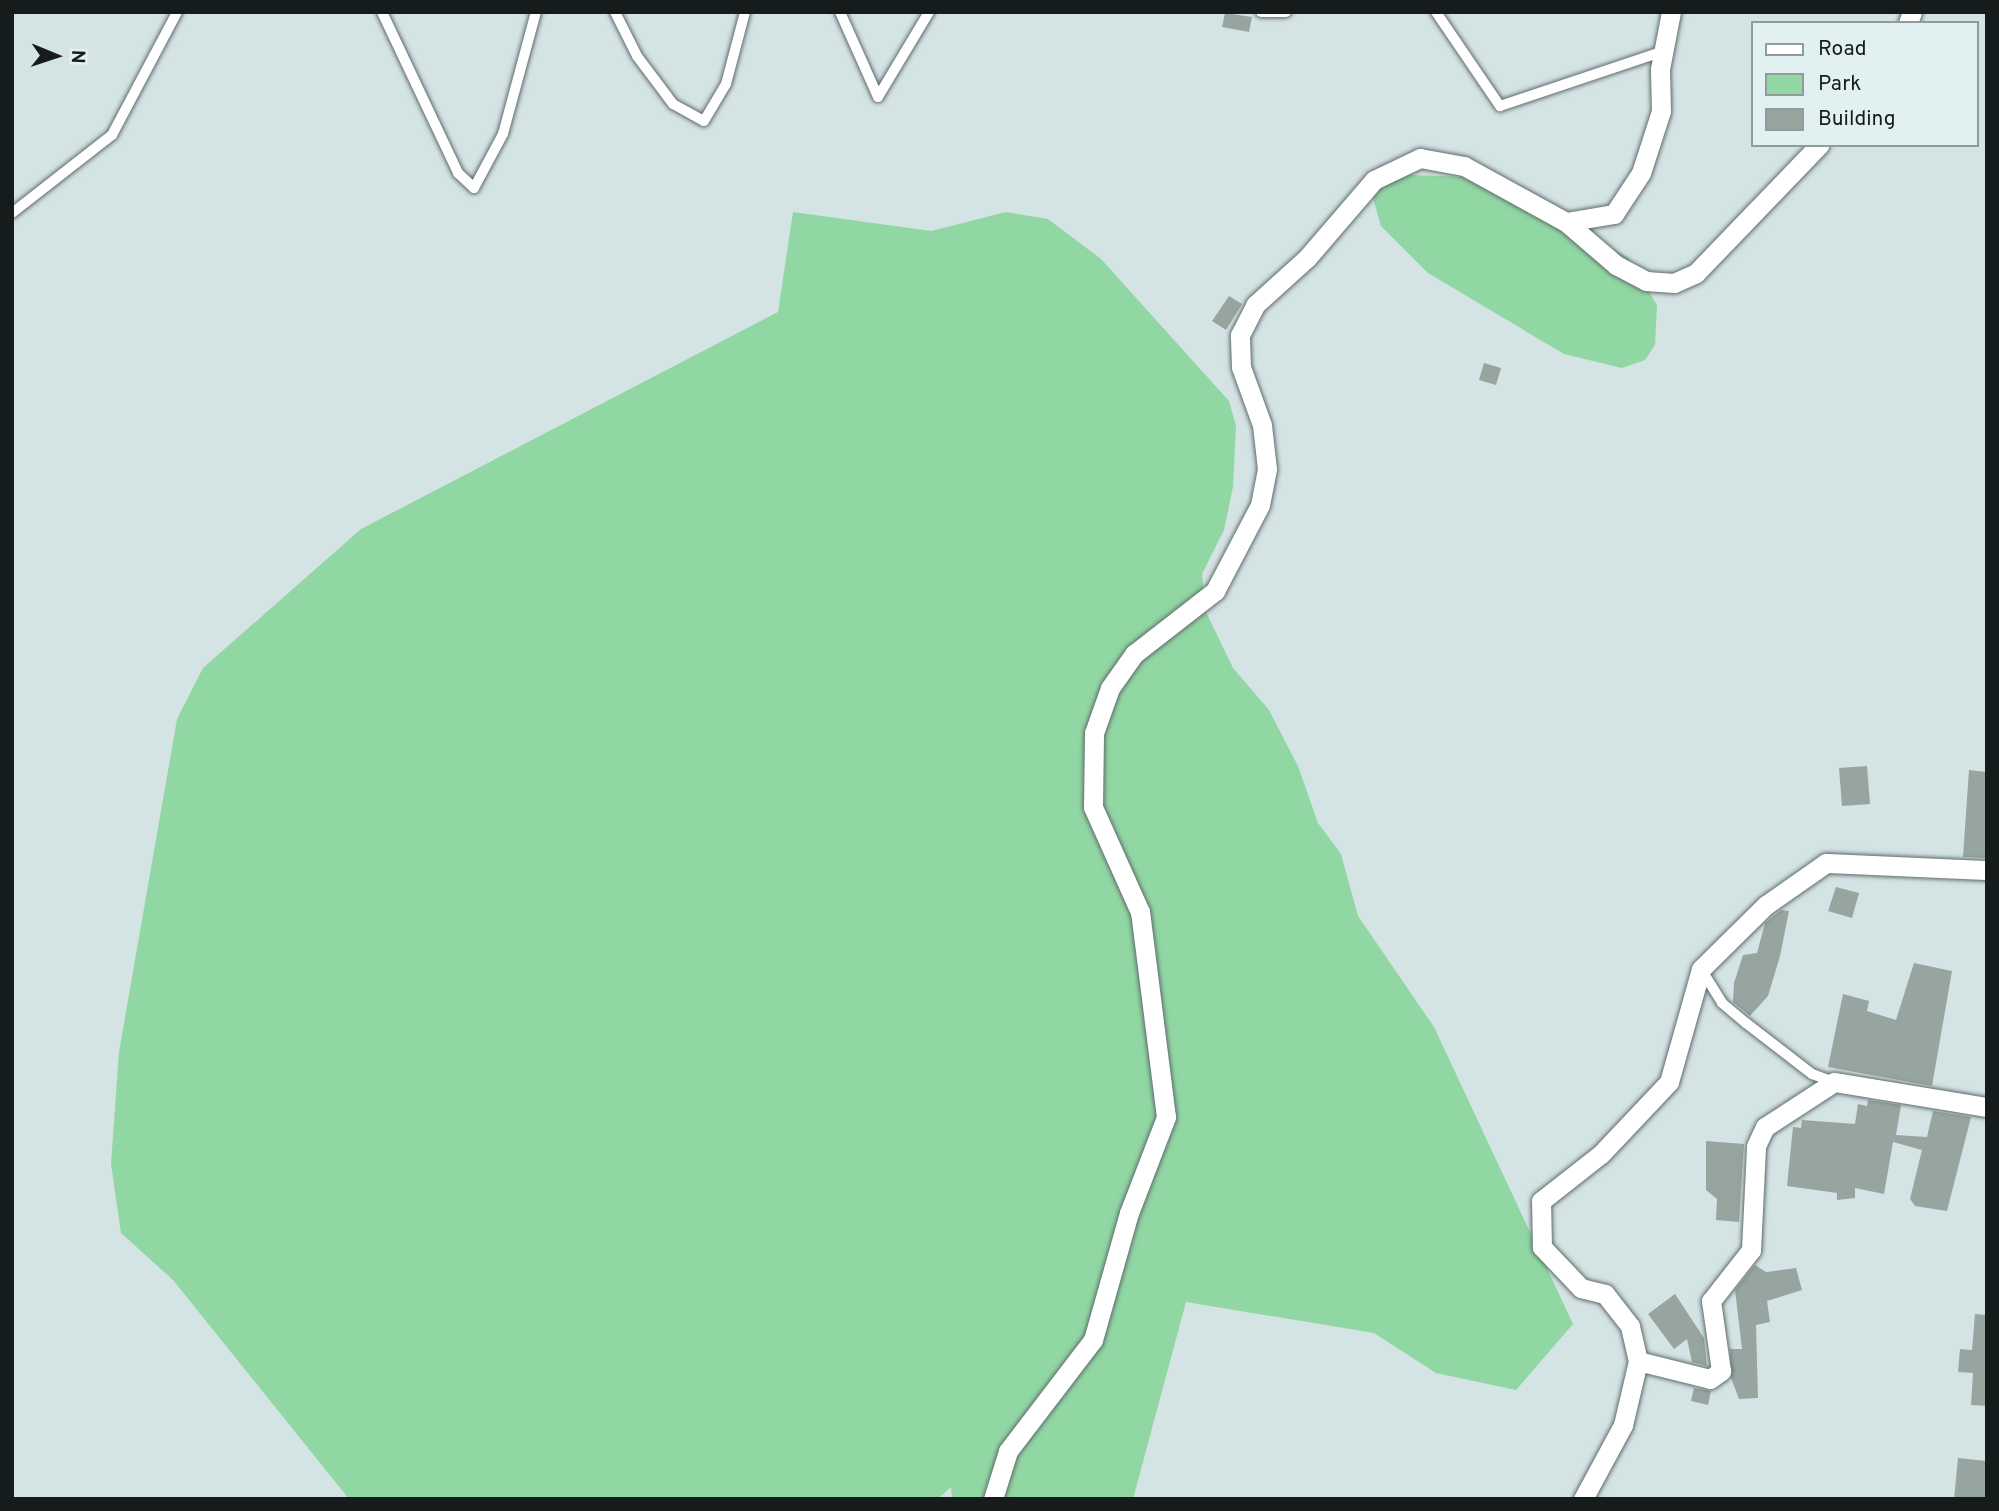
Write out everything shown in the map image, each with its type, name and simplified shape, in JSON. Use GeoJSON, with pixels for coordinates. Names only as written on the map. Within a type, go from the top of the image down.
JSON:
{"type":"FeatureCollection","features":[{"type":"Feature","properties":{"kind":"street"},"geometry":{"type":"LineString","coordinates":[[1566,222],[1614,214],[1628,197],[1654,145],[1671,12]]}},
{"type":"Feature","properties":{"kind":"street"},"geometry":{"type":"LineString","coordinates":[[993,1499],[1008,1451],[1093,1340],[1129,1213],[1166,1117],[1140,912],[1093,807],[1094,733],[1110,688],[1134,654],[1215,592],[1260,505],[1267,469],[1262,425],[1241,367],[1240,335],[1255,305],[1307,258],[1374,180],[1420,158],[1464,166],[1566,222],[1616,265],[1646,281],[1674,283],[1696,273],[1817,147]]}},
{"type":"Feature","properties":{"kind":"street"},"geometry":{"type":"LineString","coordinates":[[1583,1499],[1623,1425],[1638,1361],[1630,1326],[1605,1294],[1581,1288],[1557,1270],[1542,1247],[1537,1217],[1541,1201],[1601,1154],[1669,1082],[1701,969],[1758,912],[1826,863],[1987,870]]}},
{"type":"Feature","properties":{"kind":"street"},"geometry":{"type":"LineString","coordinates":[[1638,1361],[1710,1380],[1721,1371],[1711,1301],[1751,1250],[1756,1146],[1765,1127],[1834,1082],[1987,1107]]}},
{"type":"Feature","properties":{"kind":"lane"},"geometry":{"type":"LineString","coordinates":[[12,213],[112,135],[177,12]]}},
{"type":"Feature","properties":{"kind":"lane"},"geometry":{"type":"LineString","coordinates":[[382,12],[458,173],[474,188],[503,134],[536,12]]}},
{"type":"Feature","properties":{"kind":"lane"},"geometry":{"type":"LineString","coordinates":[[615,12],[637,57],[673,104],[704,121],[726,84],[745,12]]}},
{"type":"Feature","properties":{"kind":"lane"},"geometry":{"type":"LineString","coordinates":[[841,12],[878,97],[929,12]]}},
{"type":"Feature","properties":{"kind":"lane"},"geometry":{"type":"LineString","coordinates":[[1261,12],[1286,12]]}},
{"type":"Feature","properties":{"kind":"lane"},"geometry":{"type":"LineString","coordinates":[[1436,12],[1500,106],[1664,51]]}},
{"type":"Feature","properties":{"kind":"lane"},"geometry":{"type":"LineString","coordinates":[[1701,969],[1723,1003],[1746,1023],[1812,1074],[1834,1082]]}},
{"type":"Feature","properties":{"kind":"green space"},"geometry":{"type":"Polygon","coordinates":[[[1380,174],[1468,177],[1628,257],[1657,305],[1655,345],[1645,360],[1622,368],[1564,354],[1428,273],[1381,226],[1373,198],[1380,174]]]}},
{"type":"Feature","properties":{"kind":"green space"},"geometry":{"type":"Polygon","coordinates":[[[793,212],[931,231],[1006,212],[1048,219],[1101,259],[1229,401],[1236,426],[1233,487],[1224,530],[1202,574],[1206,612],[1233,668],[1269,710],[1298,766],[1318,823],[1341,854],[1358,916],[1434,1027],[1573,1324],[1516,1390],[1436,1373],[1374,1333],[1186,1302],[1133,1499],[952,1499],[951,1487],[938,1499],[349,1499],[173,1280],[121,1233],[111,1164],[119,1052],[177,719],[203,668],[361,529],[778,312],[793,212]]]}},
{"type":"Feature","properties":{"kind":"building"},"geometry":{"type":"Polygon","coordinates":[[[1225,13],[1252,17],[1249,32],[1222,27],[1225,13]]]}},
{"type":"Feature","properties":{"kind":"building"},"geometry":{"type":"Polygon","coordinates":[[[1229,296],[1242,304],[1226,330],[1212,321],[1229,296]]]}},
{"type":"Feature","properties":{"kind":"building"},"geometry":{"type":"Polygon","coordinates":[[[1484,363],[1501,368],[1496,385],[1479,380],[1484,363]]]}},
{"type":"Feature","properties":{"kind":"building"},"geometry":{"type":"Polygon","coordinates":[[[1867,766],[1870,804],[1842,806],[1839,768],[1867,766]]]}},
{"type":"Feature","properties":{"kind":"building"},"geometry":{"type":"Polygon","coordinates":[[[1969,770],[1987,772],[1987,858],[1963,857],[1969,770]]]}},
{"type":"Feature","properties":{"kind":"building"},"geometry":{"type":"Polygon","coordinates":[[[1836,887],[1859,893],[1852,918],[1828,911],[1836,887]]]}},
{"type":"Feature","properties":{"kind":"building"},"geometry":{"type":"Polygon","coordinates":[[[1781,910],[1789,911],[1780,956],[1768,996],[1750,1016],[1733,1002],[1734,983],[1743,955],[1757,953],[1765,923],[1781,910]]]}},
{"type":"Feature","properties":{"kind":"building"},"geometry":{"type":"Polygon","coordinates":[[[1914,963],[1952,971],[1932,1086],[1828,1067],[1843,994],[1869,1001],[1867,1011],[1896,1020],[1914,963]]]}},
{"type":"Feature","properties":{"kind":"building"},"geometry":{"type":"Polygon","coordinates":[[[1868,1100],[1901,1105],[1896,1135],[1927,1137],[1933,1111],[1971,1117],[1947,1211],[1915,1206],[1910,1199],[1922,1150],[1893,1142],[1884,1194],[1855,1188],[1855,1198],[1837,1200],[1837,1193],[1787,1186],[1793,1127],[1801,1128],[1802,1120],[1855,1124],[1858,1104],[1867,1106],[1868,1100]]]}},
{"type":"Feature","properties":{"kind":"building"},"geometry":{"type":"Polygon","coordinates":[[[1706,1141],[1744,1144],[1739,1222],[1716,1220],[1717,1199],[1706,1190],[1706,1141]]]}},
{"type":"Feature","properties":{"kind":"building"},"geometry":{"type":"Polygon","coordinates":[[[1755,1265],[1766,1272],[1796,1268],[1802,1290],[1767,1301],[1770,1322],[1756,1325],[1758,1398],[1739,1399],[1731,1378],[1730,1349],[1742,1349],[1735,1290],[1755,1265]]]}},
{"type":"Feature","properties":{"kind":"building"},"geometry":{"type":"Polygon","coordinates":[[[1675,1294],[1704,1338],[1707,1366],[1692,1362],[1687,1339],[1674,1349],[1648,1314],[1675,1294]]]}},
{"type":"Feature","properties":{"kind":"building"},"geometry":{"type":"Polygon","coordinates":[[[1975,1314],[1987,1315],[1987,1406],[1971,1405],[1973,1373],[1958,1372],[1960,1349],[1972,1350],[1975,1314]]]}},
{"type":"Feature","properties":{"kind":"building"},"geometry":{"type":"Polygon","coordinates":[[[1694,1388],[1711,1391],[1708,1405],[1691,1401],[1694,1388]]]}},
{"type":"Feature","properties":{"kind":"building"},"geometry":{"type":"Polygon","coordinates":[[[1958,1458],[1987,1461],[1987,1499],[1954,1499],[1958,1458]]]}}]}
